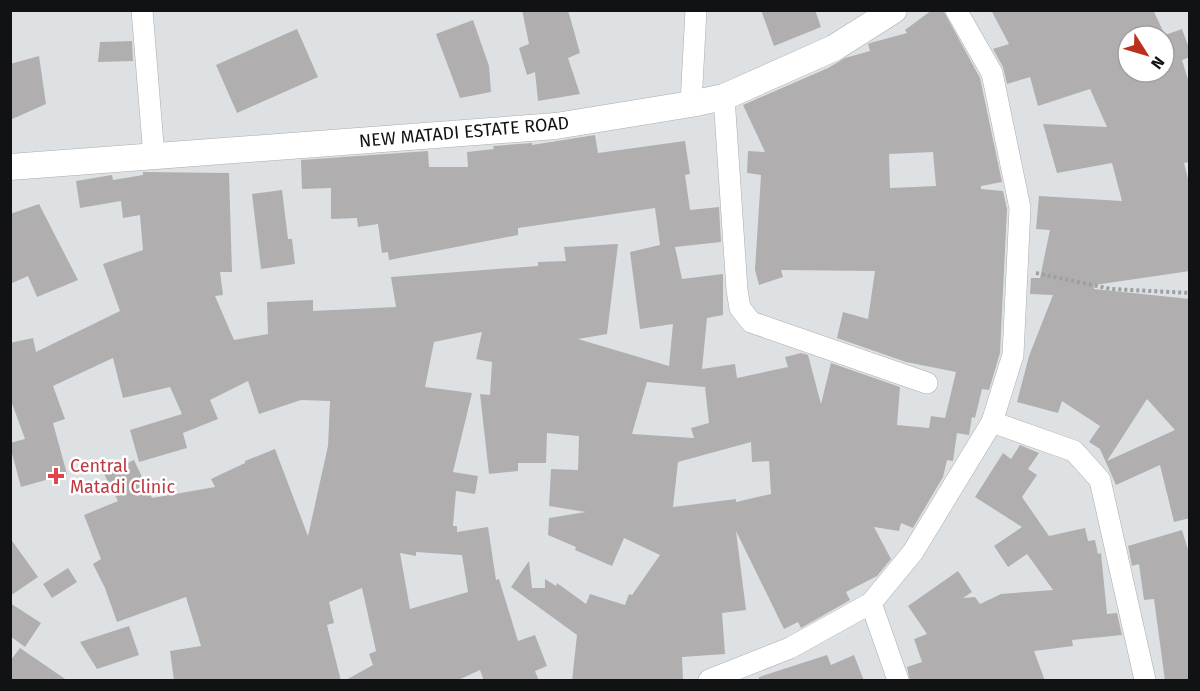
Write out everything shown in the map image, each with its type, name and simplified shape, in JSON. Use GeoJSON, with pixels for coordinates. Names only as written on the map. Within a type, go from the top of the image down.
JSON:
{"type":"FeatureCollection","features":[{"type":"Feature","properties":{"kind":"street"},"geometry":{"type":"LineString","coordinates":[[141,10],[154,157]]}},
{"type":"Feature","properties":{"kind":"street"},"geometry":{"type":"LineString","coordinates":[[691,104],[696,10]]}},
{"type":"Feature","properties":{"kind":"street","name":"NEW MATADI ESTATE ROAD"},"geometry":{"type":"LineString","coordinates":[[10,167],[556,126],[691,104],[724,98],[834,48],[894,10]]}},
{"type":"Feature","properties":{"kind":"street"},"geometry":{"type":"LineString","coordinates":[[709,680],[790,648],[871,603],[913,552],[992,422],[1013,355],[1020,208],[992,73],[956,10]]}},
{"type":"Feature","properties":{"kind":"street"},"geometry":{"type":"LineString","coordinates":[[724,98],[736,290],[740,308],[751,322],[927,383]]}},
{"type":"Feature","properties":{"kind":"street"},"geometry":{"type":"LineString","coordinates":[[992,422],[1074,451],[1100,480],[1145,681]]}},
{"type":"Feature","properties":{"kind":"street"},"geometry":{"type":"LineString","coordinates":[[871,603],[898,681]]}},
{"type":"Feature","properties":{"kind":"path"},"geometry":{"type":"LineString","coordinates":[[1017,269],[1111,289],[1190,293]]}},
{"type":"Feature","properties":{"kind":"building"},"geometry":{"type":"Polygon","coordinates":[[[522,10],[568,10],[580,53],[568,58],[580,94],[538,101],[535,72],[527,75],[519,48],[529,44],[522,10]]]}},
{"type":"Feature","properties":{"kind":"building"},"geometry":{"type":"Polygon","coordinates":[[[761,10],[815,10],[821,27],[774,46],[761,10]]]}},
{"type":"Feature","properties":{"kind":"building"},"geometry":{"type":"Polygon","coordinates":[[[932,10],[943,10],[980,78],[1002,182],[981,186],[981,189],[1003,191],[1007,209],[1000,353],[989,390],[982,389],[975,418],[972,417],[969,435],[957,433],[953,461],[947,460],[943,477],[913,528],[901,523],[899,531],[874,527],[891,559],[877,576],[846,592],[850,600],[801,628],[798,622],[784,629],[736,531],[746,610],[722,613],[725,654],[682,657],[683,679],[572,681],[577,635],[511,587],[529,561],[532,588],[545,588],[545,579],[556,586],[557,583],[586,604],[590,594],[625,605],[629,594],[632,595],[660,555],[624,538],[612,566],[548,535],[549,518],[586,512],[549,506],[551,469],[578,470],[579,436],[547,433],[546,463],[518,463],[518,471],[489,474],[480,394],[490,395],[492,362],[476,359],[482,332],[434,342],[425,387],[472,393],[453,472],[478,476],[475,494],[456,491],[453,526],[457,526],[457,532],[488,527],[496,580],[499,579],[518,641],[535,635],[547,666],[535,671],[539,681],[484,681],[480,670],[456,681],[344,681],[373,665],[369,654],[376,651],[362,588],[329,602],[334,623],[327,625],[341,681],[174,681],[170,651],[201,646],[186,597],[117,622],[105,588],[93,564],[101,559],[84,515],[118,501],[104,474],[134,460],[152,498],[215,487],[211,479],[245,461],[275,449],[308,536],[328,446],[330,401],[301,400],[259,414],[248,381],[210,400],[218,419],[183,433],[187,448],[139,462],[130,430],[182,414],[170,387],[123,398],[113,358],[53,386],[65,419],[53,423],[67,474],[21,487],[10,446],[10,443],[25,439],[10,398],[10,343],[33,338],[36,352],[120,311],[103,264],[143,250],[140,215],[123,218],[121,201],[80,208],[76,181],[112,175],[113,180],[143,175],[143,172],[229,173],[232,272],[220,272],[223,295],[215,296],[234,340],[268,334],[267,302],[313,300],[313,311],[396,307],[391,277],[538,266],[538,262],[566,261],[564,247],[618,244],[607,334],[578,339],[669,366],[673,324],[640,329],[630,252],[660,245],[655,208],[518,228],[518,235],[389,260],[388,252],[382,253],[378,224],[358,227],[357,218],[331,219],[331,188],[302,189],[301,160],[428,151],[429,167],[468,167],[467,152],[494,149],[493,146],[532,143],[532,145],[595,135],[598,153],[685,141],[690,174],[685,175],[690,210],[719,207],[721,242],[675,247],[682,279],[723,274],[723,315],[707,318],[702,369],[735,364],[737,378],[788,367],[785,357],[801,353],[808,355],[821,404],[831,363],[900,387],[897,425],[929,428],[931,416],[945,418],[956,372],[906,362],[837,338],[843,312],[868,319],[875,271],[781,270],[783,277],[759,285],[755,270],[761,175],[747,173],[748,151],[765,152],[743,105],[828,68],[845,58],[870,51],[868,44],[907,33],[905,30],[932,10]],[[933,152],[889,154],[890,188],[936,186],[933,152]],[[647,382],[632,434],[694,438],[691,428],[709,423],[705,387],[647,382]],[[751,442],[678,462],[673,507],[736,499],[736,502],[771,494],[769,461],[752,462],[751,442]],[[416,552],[416,556],[400,553],[410,609],[468,592],[462,555],[416,552]]]}},
{"type":"Feature","properties":{"kind":"building"},"geometry":{"type":"Polygon","coordinates":[[[991,10],[1153,10],[1160,24],[1116,24],[1116,84],[1176,84],[1176,31],[1182,29],[1190,51],[1190,57],[1182,60],[1190,86],[1190,162],[1184,163],[1190,187],[1190,271],[1094,285],[1094,289],[1190,299],[1190,518],[1174,522],[1160,465],[1116,485],[1100,449],[1089,442],[1100,426],[1062,401],[1058,413],[1017,402],[1029,356],[1053,295],[1030,294],[1031,278],[1040,278],[1050,230],[1036,229],[1039,196],[1122,201],[1112,163],[1057,173],[1043,124],[1107,127],[1090,89],[1038,106],[1030,77],[1007,84],[1003,67],[993,49],[1009,44],[991,10]],[[1147,399],[1107,461],[1175,430],[1147,399]]]}},
{"type":"Feature","properties":{"kind":"building"},"geometry":{"type":"Polygon","coordinates":[[[473,20],[489,66],[491,92],[460,98],[436,34],[473,20]]]}},
{"type":"Feature","properties":{"kind":"building"},"geometry":{"type":"Polygon","coordinates":[[[297,29],[318,77],[237,113],[216,65],[297,29]]]}},
{"type":"Feature","properties":{"kind":"building"},"geometry":{"type":"Polygon","coordinates":[[[132,41],[133,61],[98,62],[100,42],[132,41]]]}},
{"type":"Feature","properties":{"kind":"building"},"geometry":{"type":"Polygon","coordinates":[[[39,56],[46,104],[10,120],[10,64],[39,56]]]}},
{"type":"Feature","properties":{"kind":"building"},"geometry":{"type":"Polygon","coordinates":[[[282,190],[288,239],[292,239],[295,264],[261,269],[252,194],[282,190]]]}},
{"type":"Feature","properties":{"kind":"building"},"geometry":{"type":"Polygon","coordinates":[[[39,204],[78,280],[37,297],[28,276],[10,284],[10,214],[39,204]]]}},
{"type":"Feature","properties":{"kind":"building"},"geometry":{"type":"Polygon","coordinates":[[[1020,445],[1039,453],[1028,469],[1037,475],[1022,497],[1049,536],[1085,528],[1088,541],[1095,540],[1098,554],[1101,553],[1107,614],[1117,613],[1122,635],[1072,640],[1073,646],[1034,651],[1045,681],[910,681],[907,667],[922,662],[914,639],[927,634],[908,606],[958,571],[972,592],[963,598],[975,597],[980,604],[1001,594],[1053,590],[1027,554],[1008,567],[994,546],[1022,527],[975,497],[1003,453],[1011,459],[1020,445]]]}},
{"type":"Feature","properties":{"kind":"building"},"geometry":{"type":"Polygon","coordinates":[[[1182,530],[1190,556],[1190,681],[1165,681],[1154,599],[1144,600],[1139,564],[1132,566],[1128,546],[1182,530]]]}},
{"type":"Feature","properties":{"kind":"building"},"geometry":{"type":"Polygon","coordinates":[[[10,538],[38,577],[10,596],[10,538]]]}},
{"type":"Feature","properties":{"kind":"building"},"geometry":{"type":"Polygon","coordinates":[[[68,568],[77,582],[52,598],[43,584],[68,568]]]}},
{"type":"Feature","properties":{"kind":"building"},"geometry":{"type":"Polygon","coordinates":[[[10,603],[41,623],[25,647],[10,636],[10,603]]]}},
{"type":"Feature","properties":{"kind":"building"},"geometry":{"type":"Polygon","coordinates":[[[129,626],[139,655],[97,669],[80,642],[129,626]]]}},
{"type":"Feature","properties":{"kind":"building"},"geometry":{"type":"Polygon","coordinates":[[[20,648],[68,681],[10,681],[10,661],[20,648]]]}},
{"type":"Feature","properties":{"kind":"building"},"geometry":{"type":"Polygon","coordinates":[[[827,655],[831,665],[854,655],[864,681],[759,681],[759,677],[827,655]]]}},
{"type":"Feature","properties":{"kind":"place","name":"Central Matadi Clinic"},"geometry":{"type":"Point","coordinates":[56,476]}}]}
